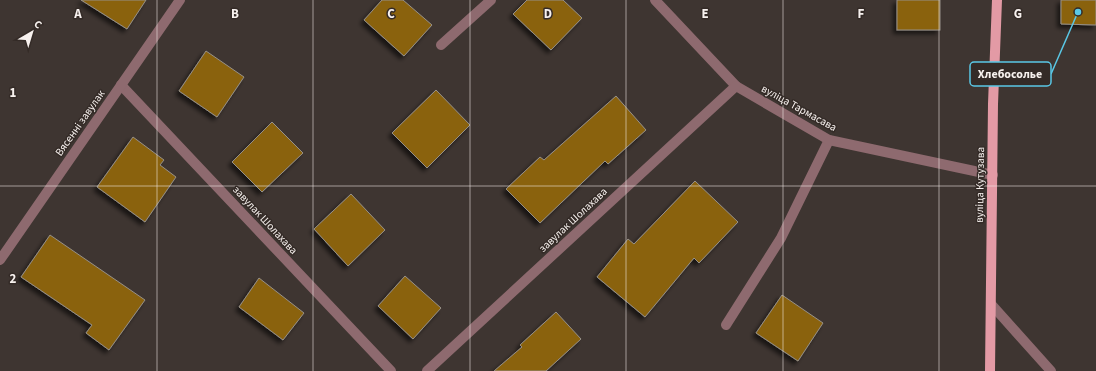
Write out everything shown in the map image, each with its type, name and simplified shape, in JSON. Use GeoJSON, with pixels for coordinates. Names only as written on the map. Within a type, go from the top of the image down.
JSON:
{"type":"FeatureCollection","features":[{"type":"Feature","properties":{"kind":"main road","name":"вуліца Кутузава"},"geometry":{"type":"LineString","coordinates":[[990,371],[993,104],[997,0]]}},
{"type":"Feature","properties":{"kind":"street","name":"Вясенні завулак"},"geometry":{"type":"LineString","coordinates":[[0,260],[180,0]]}},
{"type":"Feature","properties":{"kind":"street"},"geometry":{"type":"LineString","coordinates":[[441,45],[491,0]]}},
{"type":"Feature","properties":{"kind":"street","name":"вуліца Тармасава"},"geometry":{"type":"LineString","coordinates":[[654,0],[736,86],[829,140],[993,175]]}},
{"type":"Feature","properties":{"kind":"street","name":"завулак Шолахава"},"geometry":{"type":"LineString","coordinates":[[121,85],[391,371]]}},
{"type":"Feature","properties":{"kind":"street","name":"завулак Шолахава"},"geometry":{"type":"LineString","coordinates":[[427,371],[736,86]]}},
{"type":"Feature","properties":{"kind":"street"},"geometry":{"type":"LineString","coordinates":[[726,325],[781,238],[829,140]]}},
{"type":"Feature","properties":{"kind":"street"},"geometry":{"type":"LineString","coordinates":[[991,304],[1051,371]]}},
{"type":"Feature","properties":{"kind":"building"},"geometry":{"type":"Polygon","coordinates":[[[81,0],[146,0],[127,29],[81,0]]]}},
{"type":"Feature","properties":{"kind":"building"},"geometry":{"type":"Polygon","coordinates":[[[382,0],[403,0],[432,25],[404,56],[364,20],[382,0]]]}},
{"type":"Feature","properties":{"kind":"building"},"geometry":{"type":"Polygon","coordinates":[[[527,0],[563,0],[582,18],[551,50],[513,14],[527,0]]]}},
{"type":"Feature","properties":{"kind":"building"},"geometry":{"type":"Polygon","coordinates":[[[897,0],[940,0],[940,30],[897,30],[897,0]]]}},
{"type":"Feature","properties":{"kind":"building"},"geometry":{"type":"Polygon","coordinates":[[[1061,0],[1096,0],[1096,25],[1061,24],[1061,0]]]}},
{"type":"Feature","properties":{"kind":"building"},"geometry":{"type":"Polygon","coordinates":[[[206,51],[244,77],[217,117],[179,91],[206,51]]]}},
{"type":"Feature","properties":{"kind":"building"},"geometry":{"type":"Polygon","coordinates":[[[436,90],[470,125],[427,168],[392,133],[436,90]]]}},
{"type":"Feature","properties":{"kind":"building"},"geometry":{"type":"Polygon","coordinates":[[[616,96],[646,130],[608,164],[605,161],[540,223],[506,189],[540,157],[544,160],[616,96]]]}},
{"type":"Feature","properties":{"kind":"building"},"geometry":{"type":"Polygon","coordinates":[[[272,122],[303,153],[262,192],[232,162],[272,122]]]}},
{"type":"Feature","properties":{"kind":"building"},"geometry":{"type":"Polygon","coordinates":[[[133,137],[164,160],[160,165],[176,177],[145,222],[97,187],[133,137]]]}},
{"type":"Feature","properties":{"kind":"building"},"geometry":{"type":"Polygon","coordinates":[[[695,181],[738,222],[699,263],[694,258],[645,317],[597,277],[628,239],[634,244],[695,181]]]}},
{"type":"Feature","properties":{"kind":"building"},"geometry":{"type":"Polygon","coordinates":[[[351,194],[385,230],[348,266],[314,229],[351,194]]]}},
{"type":"Feature","properties":{"kind":"building"},"geometry":{"type":"Polygon","coordinates":[[[50,235],[145,300],[109,350],[86,333],[92,325],[21,277],[50,235]]]}},
{"type":"Feature","properties":{"kind":"building"},"geometry":{"type":"Polygon","coordinates":[[[405,276],[441,308],[413,339],[378,306],[405,276]]]}},
{"type":"Feature","properties":{"kind":"building"},"geometry":{"type":"Polygon","coordinates":[[[259,278],[304,313],[283,340],[239,307],[259,278]]]}},
{"type":"Feature","properties":{"kind":"building"},"geometry":{"type":"Polygon","coordinates":[[[782,295],[823,323],[798,361],[756,333],[782,295]]]}},
{"type":"Feature","properties":{"kind":"building"},"geometry":{"type":"Polygon","coordinates":[[[556,312],[581,339],[546,371],[494,371],[522,347],[520,345],[556,312]]]}},
{"type":"Feature","properties":{"kind":"place","name":"Хлебосолье"},"geometry":{"type":"Point","coordinates":[1078,12]}}]}
